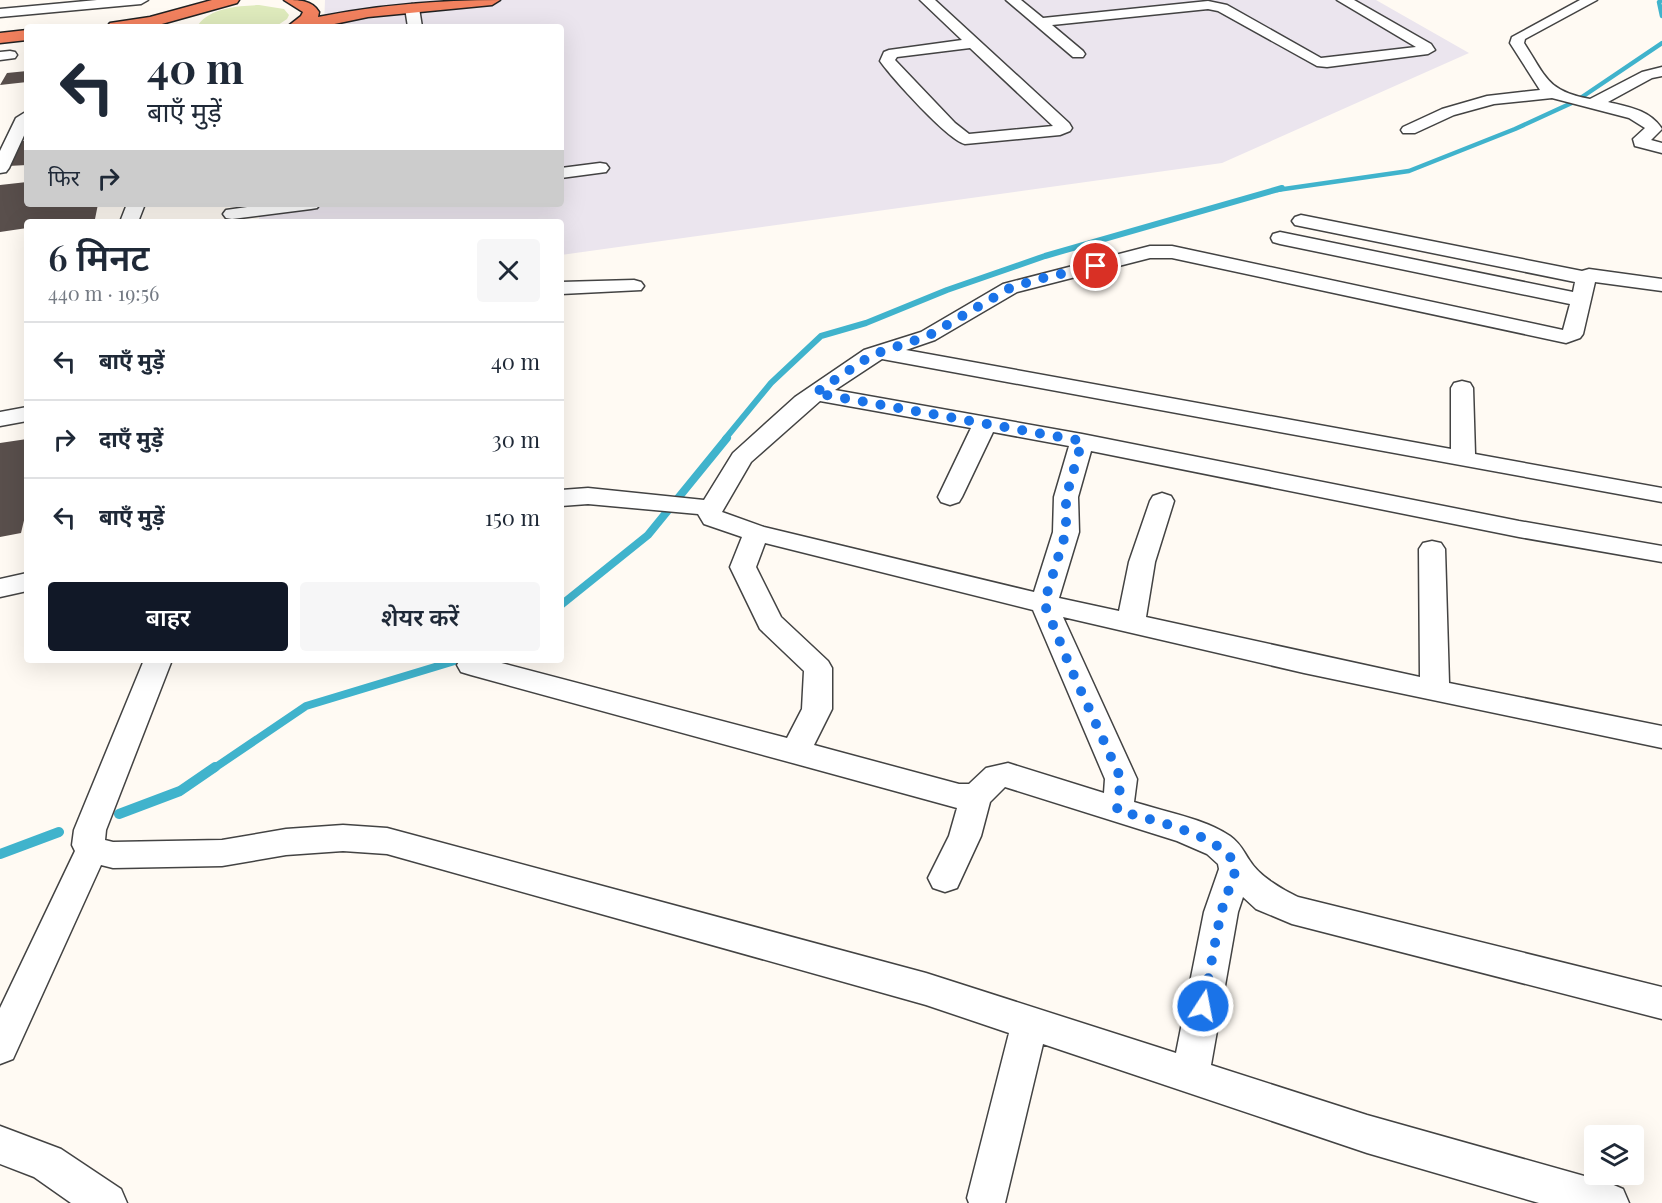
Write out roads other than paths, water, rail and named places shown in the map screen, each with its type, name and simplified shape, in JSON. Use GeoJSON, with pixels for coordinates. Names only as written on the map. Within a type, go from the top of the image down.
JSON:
{"type":"FeatureCollection","features":[{"type":"Feature","properties":{"kind":"highway"},"geometry":{"type":"LineString","coordinates":[[137,24],[231,0]]}},
{"type":"Feature","properties":{"kind":"highway"},"geometry":{"type":"LineString","coordinates":[[295,1],[412,4],[492,0]]}},
{"type":"Feature","properties":{"kind":"highway"},"geometry":{"type":"LineString","coordinates":[[295,1],[308,6],[311,12],[309,18],[302,24]]}},
{"type":"Feature","properties":{"kind":"highway"},"geometry":{"type":"LineString","coordinates":[[309,24],[412,4]]}},
{"type":"Feature","properties":{"kind":"highway"},"geometry":{"type":"LineString","coordinates":[[176,24],[179,18],[190,11]]}},
{"type":"Feature","properties":{"kind":"highway"},"geometry":{"type":"LineString","coordinates":[[0,38],[24,35]]}},
{"type":"Feature","properties":{"kind":"highway"},"geometry":{"type":"LineString","coordinates":[[3,52],[24,43]]}},
{"type":"Feature","properties":{"kind":"street"},"geometry":{"type":"LineString","coordinates":[[0,13],[141,0]]}},
{"type":"Feature","properties":{"kind":"street"},"geometry":{"type":"LineString","coordinates":[[927,0],[1064,128],[981,139],[960,137],[887,61],[888,55],[894,53],[973,43]]}},
{"type":"Feature","properties":{"kind":"street"},"geometry":{"type":"LineString","coordinates":[[1014,0],[1078,54]]}},
{"type":"Feature","properties":{"kind":"street"},"geometry":{"type":"LineString","coordinates":[[1040,22],[1208,5],[1222,8],[1317,62],[1327,63],[1428,50],[1344,0]]}},
{"type":"Feature","properties":{"kind":"street"},"geometry":{"type":"LineString","coordinates":[[1590,0],[1517,39],[1547,89],[1638,116],[1654,129],[1641,139],[1641,142],[1662,148]]}},
{"type":"Feature","properties":{"kind":"street"},"geometry":{"type":"LineString","coordinates":[[412,4],[415,24]]}},
{"type":"Feature","properties":{"kind":"street"},"geometry":{"type":"LineString","coordinates":[[1593,104],[1647,75],[1662,71]]}},
{"type":"Feature","properties":{"kind":"street"},"geometry":{"type":"LineString","coordinates":[[1409,130],[1449,112],[1493,99],[1556,93]]}},
{"type":"Feature","properties":{"kind":"street"},"geometry":{"type":"LineString","coordinates":[[0,120],[24,118]]}},
{"type":"Feature","properties":{"kind":"street"},"geometry":{"type":"LineString","coordinates":[[0,168],[24,120]]}},
{"type":"Feature","properties":{"kind":"street"},"geometry":{"type":"LineString","coordinates":[[564,173],[600,168]]}},
{"type":"Feature","properties":{"kind":"street"},"geometry":{"type":"LineString","coordinates":[[232,213],[285,207]]}},
{"type":"Feature","properties":{"kind":"street"},"geometry":{"type":"LineString","coordinates":[[1301,221],[1586,278],[1594,274],[1662,285]]}},
{"type":"Feature","properties":{"kind":"street"},"geometry":{"type":"LineString","coordinates":[[1280,238],[1581,300]]}},
{"type":"Feature","properties":{"kind":"street"},"geometry":{"type":"LineString","coordinates":[[1586,278],[1573,334],[1566,337],[1157,251],[1039,279],[1010,288],[928,336],[872,355],[815,393],[741,458],[710,508],[709,514],[713,518],[756,533],[1044,603],[1435,690],[1662,736]]}},
{"type":"Feature","properties":{"kind":"street"},"geometry":{"type":"LineString","coordinates":[[564,288],[634,286]]}},
{"type":"Feature","properties":{"kind":"street"},"geometry":{"type":"LineString","coordinates":[[884,352],[1662,495]]}},
{"type":"Feature","properties":{"kind":"street"},"geometry":{"type":"LineString","coordinates":[[1462,388],[1463,457]]}},
{"type":"Feature","properties":{"kind":"street"},"geometry":{"type":"LineString","coordinates":[[815,393],[1082,441],[1519,528],[1662,554]]}},
{"type":"Feature","properties":{"kind":"street"},"geometry":{"type":"LineString","coordinates":[[0,419],[24,415]]}},
{"type":"Feature","properties":{"kind":"street"},"geometry":{"type":"LineString","coordinates":[[950,497],[984,424]]}},
{"type":"Feature","properties":{"kind":"street"},"geometry":{"type":"LineString","coordinates":[[1082,441],[1066,497],[1064,540],[1044,603],[1121,779],[1117,810]]}},
{"type":"Feature","properties":{"kind":"street"},"geometry":{"type":"LineString","coordinates":[[564,498],[588,496],[710,508]]}},
{"type":"Feature","properties":{"kind":"street"},"geometry":{"type":"LineString","coordinates":[[1131,623],[1142,562],[1161,501]]}},
{"type":"Feature","properties":{"kind":"street"},"geometry":{"type":"LineString","coordinates":[[756,533],[743,567],[770,622],[818,668],[817,709],[795,753]]}},
{"type":"Feature","properties":{"kind":"street"},"geometry":{"type":"LineString","coordinates":[[1432,549],[1435,690]]}},
{"type":"Feature","properties":{"kind":"street"},"geometry":{"type":"LineString","coordinates":[[0,588],[24,583]]}},
{"type":"Feature","properties":{"kind":"street"},"geometry":{"type":"LineString","coordinates":[[0,607],[24,602]]}},
{"type":"Feature","properties":{"kind":"street"},"geometry":{"type":"LineString","coordinates":[[157,663],[90,830],[88,845],[92,850],[113,855],[222,853],[286,842],[343,837],[387,841],[926,989],[1367,1134],[1609,1203]]}},
{"type":"Feature","properties":{"kind":"street"},"geometry":{"type":"LineString","coordinates":[[471,665],[795,753],[959,795],[976,796]]}},
{"type":"Feature","properties":{"kind":"street"},"geometry":{"type":"LineString","coordinates":[[945,879],[965,836],[976,796],[997,776],[1008,775],[1188,832],[1218,845],[1232,857],[1236,869],[1268,899],[1292,910],[1662,1003]]}},
{"type":"Feature","properties":{"kind":"street"},"geometry":{"type":"LineString","coordinates":[[0,1047],[92,850]]}},
{"type":"Feature","properties":{"kind":"street"},"geometry":{"type":"LineString","coordinates":[[1190,1076],[1221,912],[1236,869]]}},
{"type":"Feature","properties":{"kind":"street"},"geometry":{"type":"LineString","coordinates":[[987,1198],[1030,1023]]}},
{"type":"Feature","properties":{"kind":"street"},"geometry":{"type":"LineString","coordinates":[[0,1145],[47,1163],[107,1203]]}},
{"type":"Feature","properties":{"kind":"waterway"},"geometry":{"type":"LineString","coordinates":[[1662,0],[1659,2],[1662,16]]}},
{"type":"Feature","properties":{"kind":"waterway"},"geometry":{"type":"LineString","coordinates":[[1582,97],[1662,43]]}},
{"type":"Feature","properties":{"kind":"waterway"},"geometry":{"type":"LineString","coordinates":[[1277,190],[1409,171],[1515,129],[1576,101]]}},
{"type":"Feature","properties":{"kind":"waterway"},"geometry":{"type":"LineString","coordinates":[[725,439],[771,383],[821,336],[866,323],[947,290],[1045,256],[1282,188]]}},
{"type":"Feature","properties":{"kind":"waterway"},"geometry":{"type":"LineString","coordinates":[[564,603],[648,535],[727,438]]}},
{"type":"Feature","properties":{"kind":"waterway"},"geometry":{"type":"LineString","coordinates":[[213,769],[306,706],[448,663]]}},
{"type":"Feature","properties":{"kind":"waterway"},"geometry":{"type":"LineString","coordinates":[[119,814],[180,791],[215,767]]}},
{"type":"Feature","properties":{"kind":"waterway"},"geometry":{"type":"LineString","coordinates":[[0,854],[59,832]]}}]}
